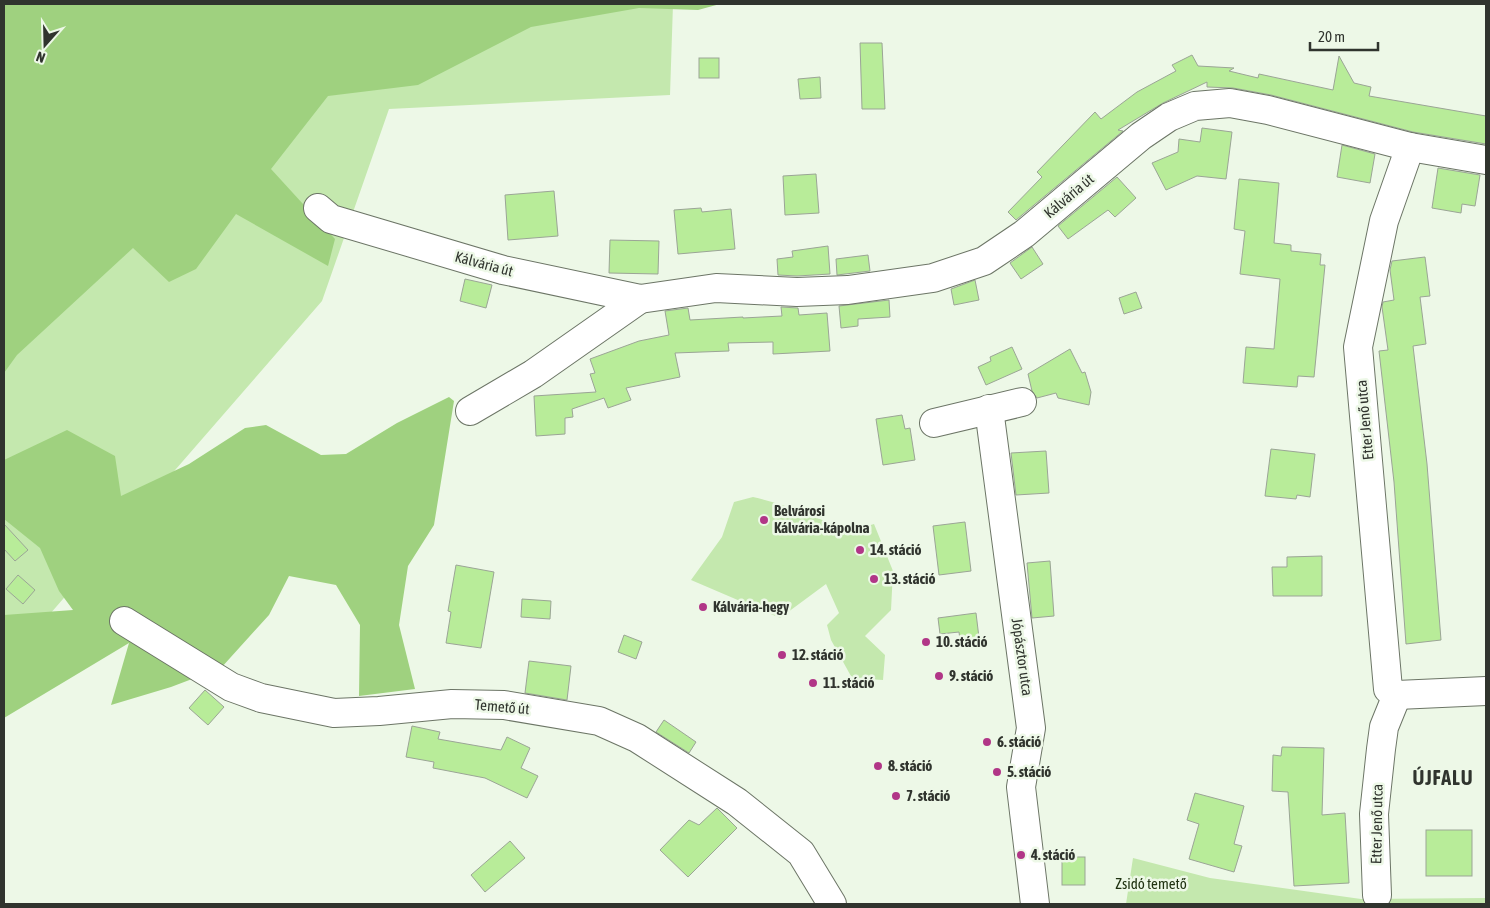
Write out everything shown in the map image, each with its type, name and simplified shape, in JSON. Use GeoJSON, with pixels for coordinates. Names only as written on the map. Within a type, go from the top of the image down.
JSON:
{"type":"FeatureCollection","features":[{"type":"Feature","properties":{"kind":"street","name":"Kálvária út"},"geometry":{"type":"LineString","coordinates":[[325,214],[503,270],[640,300],[716,288],[797,292],[848,290],[933,278],[984,261],[1024,234],[1140,136],[1169,117],[1195,106],[1230,102],[1410,147],[1486,160]]}},
{"type":"Feature","properties":{"kind":"street","name":"Etter Jenő utca"},"geometry":{"type":"LineString","coordinates":[[1377,895],[1374,814],[1384,727],[1397,695],[1388,689],[1358,347],[1384,220],[1410,147]]}},
{"type":"Feature","properties":{"kind":"street","name":"Kálvária út"},"geometry":{"type":"LineString","coordinates":[[470,411],[533,374],[640,300]]}},
{"type":"Feature","properties":{"kind":"street"},"geometry":{"type":"LineString","coordinates":[[934,423],[1022,402]]}},
{"type":"Feature","properties":{"kind":"street","name":"Jópásztor utca"},"geometry":{"type":"LineString","coordinates":[[989,409],[1031,728],[1030,742],[1021,776],[1021,787],[1035,904]]}},
{"type":"Feature","properties":{"kind":"street","name":"Temető út"},"geometry":{"type":"LineString","coordinates":[[124,621],[231,687],[261,698],[325,712],[379,711],[452,704],[504,704],[599,721],[637,738],[737,802],[801,854],[832,904]]}},
{"type":"Feature","properties":{"kind":"street"},"geometry":{"type":"LineString","coordinates":[[1397,695],[1486,691]]}},
{"type":"Feature","properties":{"kind":"green space"},"geometry":{"type":"Polygon","coordinates":[[[4,4],[673,4],[670,95],[389,109],[322,301],[43,622],[4,644],[4,4]]]}},
{"type":"Feature","properties":{"kind":"green space"},"geometry":{"type":"Polygon","coordinates":[[[4,4],[720,4],[698,10],[639,8],[531,27],[418,85],[328,96],[271,169],[335,239],[328,266],[236,214],[196,269],[169,282],[133,248],[17,355],[4,373],[4,4]]]}},
{"type":"Feature","properties":{"kind":"green space"},"geometry":{"type":"Polygon","coordinates":[[[449,397],[454,401],[434,525],[408,566],[399,625],[415,689],[359,696],[360,625],[336,585],[289,576],[269,615],[221,668],[171,687],[111,705],[129,643],[4,718],[4,615],[73,610],[59,591],[40,548],[4,519],[4,460],[67,430],[115,456],[121,496],[189,464],[245,428],[266,425],[321,455],[346,454],[397,423],[449,397]]]}},
{"type":"Feature","properties":{"kind":"green space"},"geometry":{"type":"Polygon","coordinates":[[[753,497],[801,512],[848,532],[874,524],[893,571],[891,610],[865,636],[885,655],[883,680],[852,678],[831,640],[827,625],[839,613],[826,584],[780,618],[691,580],[722,537],[734,502],[753,497]]]}},
{"type":"Feature","properties":{"kind":"green space","name":"Zsidó temető"},"geometry":{"type":"Polygon","coordinates":[[[1133,858],[1210,878],[1361,899],[1486,898],[1486,904],[1126,904],[1133,858]]]}},
{"type":"Feature","properties":{"kind":"building"},"geometry":{"type":"Polygon","coordinates":[[[860,43],[882,43],[885,109],[862,109],[860,43]]]}},
{"type":"Feature","properties":{"kind":"building"},"geometry":{"type":"Polygon","coordinates":[[[1192,55],[1198,66],[1234,68],[1229,71],[1258,78],[1259,74],[1333,90],[1339,56],[1354,83],[1371,87],[1369,96],[1486,116],[1486,144],[1413,132],[1271,95],[1233,88],[1207,87],[1207,82],[1163,103],[1118,130],[1123,131],[1016,220],[1008,212],[1042,177],[1037,172],[1095,112],[1101,119],[1137,92],[1176,71],[1172,65],[1192,55]]]}},
{"type":"Feature","properties":{"kind":"building"},"geometry":{"type":"Polygon","coordinates":[[[699,58],[719,58],[719,78],[699,78],[699,58]]]}},
{"type":"Feature","properties":{"kind":"building"},"geometry":{"type":"Polygon","coordinates":[[[820,77],[821,98],[800,99],[798,79],[820,77]]]}},
{"type":"Feature","properties":{"kind":"building"},"geometry":{"type":"Polygon","coordinates":[[[1202,128],[1232,132],[1226,179],[1197,176],[1166,190],[1152,163],[1178,152],[1179,139],[1200,142],[1202,128]]]}},
{"type":"Feature","properties":{"kind":"building"},"geometry":{"type":"Polygon","coordinates":[[[1342,145],[1375,154],[1370,183],[1337,177],[1342,145]]]}},
{"type":"Feature","properties":{"kind":"building"},"geometry":{"type":"Polygon","coordinates":[[[1438,168],[1480,175],[1475,206],[1462,204],[1461,213],[1432,208],[1438,168]]]}},
{"type":"Feature","properties":{"kind":"building"},"geometry":{"type":"Polygon","coordinates":[[[816,174],[819,213],[785,215],[783,176],[816,174]]]}},
{"type":"Feature","properties":{"kind":"building"},"geometry":{"type":"Polygon","coordinates":[[[1117,177],[1136,198],[1115,217],[1108,210],[1068,239],[1058,226],[1117,177]]]}},
{"type":"Feature","properties":{"kind":"building"},"geometry":{"type":"Polygon","coordinates":[[[1239,179],[1279,183],[1274,243],[1291,245],[1291,251],[1321,254],[1320,265],[1325,265],[1314,377],[1298,376],[1297,387],[1243,383],[1246,347],[1274,349],[1280,279],[1240,274],[1245,231],[1234,229],[1239,179]]]}},
{"type":"Feature","properties":{"kind":"building"},"geometry":{"type":"Polygon","coordinates":[[[554,191],[558,236],[508,240],[505,195],[554,191]]]}},
{"type":"Feature","properties":{"kind":"building"},"geometry":{"type":"Polygon","coordinates":[[[701,208],[702,212],[731,209],[735,249],[678,254],[674,210],[701,208]]]}},
{"type":"Feature","properties":{"kind":"building"},"geometry":{"type":"Polygon","coordinates":[[[610,240],[659,241],[658,274],[609,273],[610,240]]]}},
{"type":"Feature","properties":{"kind":"building"},"geometry":{"type":"Polygon","coordinates":[[[828,246],[830,274],[778,275],[777,259],[793,257],[792,251],[828,246]]]}},
{"type":"Feature","properties":{"kind":"building"},"geometry":{"type":"Polygon","coordinates":[[[1032,247],[1043,264],[1021,279],[1010,263],[1032,247]]]}},
{"type":"Feature","properties":{"kind":"building"},"geometry":{"type":"Polygon","coordinates":[[[868,255],[870,271],[837,275],[836,259],[868,255]]]}},
{"type":"Feature","properties":{"kind":"building"},"geometry":{"type":"Polygon","coordinates":[[[1425,257],[1430,296],[1420,297],[1426,344],[1413,346],[1427,464],[1441,640],[1406,644],[1394,482],[1379,351],[1388,350],[1382,307],[1383,302],[1394,300],[1390,270],[1392,261],[1425,257]]]}},
{"type":"Feature","properties":{"kind":"building"},"geometry":{"type":"Polygon","coordinates":[[[465,279],[492,285],[486,308],[460,301],[465,279]]]}},
{"type":"Feature","properties":{"kind":"building"},"geometry":{"type":"Polygon","coordinates":[[[975,280],[979,300],[954,305],[951,289],[975,280]]]}},
{"type":"Feature","properties":{"kind":"building"},"geometry":{"type":"Polygon","coordinates":[[[1136,292],[1142,308],[1124,314],[1119,298],[1136,292]]]}},
{"type":"Feature","properties":{"kind":"building"},"geometry":{"type":"Polygon","coordinates":[[[889,300],[890,317],[858,319],[858,326],[841,328],[839,306],[889,300]]]}},
{"type":"Feature","properties":{"kind":"building"},"geometry":{"type":"Polygon","coordinates":[[[781,307],[798,308],[799,315],[827,313],[830,351],[773,354],[773,342],[728,343],[729,351],[675,353],[680,377],[626,388],[631,400],[608,408],[604,398],[572,409],[573,417],[565,418],[565,434],[536,436],[534,396],[596,392],[590,374],[595,373],[590,359],[639,341],[669,335],[665,311],[688,308],[690,320],[782,316],[781,307]]]}},
{"type":"Feature","properties":{"kind":"building"},"geometry":{"type":"Polygon","coordinates":[[[1012,347],[1022,369],[986,385],[978,367],[991,361],[990,357],[1012,347]]]}},
{"type":"Feature","properties":{"kind":"building"},"geometry":{"type":"Polygon","coordinates":[[[1070,349],[1082,373],[1085,372],[1091,392],[1089,405],[1058,398],[1056,393],[1037,398],[1032,391],[1028,374],[1070,349]]]}},
{"type":"Feature","properties":{"kind":"building"},"geometry":{"type":"Polygon","coordinates":[[[902,415],[905,429],[910,428],[915,460],[883,465],[876,419],[902,415]]]}},
{"type":"Feature","properties":{"kind":"building"},"geometry":{"type":"Polygon","coordinates":[[[1271,449],[1315,454],[1310,497],[1297,495],[1296,499],[1265,496],[1271,449]]]}},
{"type":"Feature","properties":{"kind":"building"},"geometry":{"type":"Polygon","coordinates":[[[1046,451],[1049,493],[1016,495],[1011,453],[1046,451]]]}},
{"type":"Feature","properties":{"kind":"building"},"geometry":{"type":"Polygon","coordinates":[[[965,522],[971,571],[939,575],[933,526],[965,522]]]}},
{"type":"Feature","properties":{"kind":"building"},"geometry":{"type":"Polygon","coordinates":[[[4,524],[28,550],[15,561],[4,549],[4,524]]]}},
{"type":"Feature","properties":{"kind":"building"},"geometry":{"type":"Polygon","coordinates":[[[1322,556],[1322,596],[1273,596],[1272,567],[1287,567],[1287,557],[1322,556]]]}},
{"type":"Feature","properties":{"kind":"building"},"geometry":{"type":"Polygon","coordinates":[[[1050,561],[1054,616],[1032,618],[1027,563],[1050,561]]]}},
{"type":"Feature","properties":{"kind":"building"},"geometry":{"type":"Polygon","coordinates":[[[456,565],[494,572],[481,648],[446,643],[451,612],[448,611],[456,565]]]}},
{"type":"Feature","properties":{"kind":"building"},"geometry":{"type":"Polygon","coordinates":[[[18,575],[35,590],[23,604],[6,589],[18,575]]]}},
{"type":"Feature","properties":{"kind":"building"},"geometry":{"type":"Polygon","coordinates":[[[522,599],[551,601],[550,619],[521,617],[522,599]]]}},
{"type":"Feature","properties":{"kind":"building"},"geometry":{"type":"Polygon","coordinates":[[[976,613],[980,646],[961,648],[959,632],[940,634],[938,618],[976,613]]]}},
{"type":"Feature","properties":{"kind":"building"},"geometry":{"type":"Polygon","coordinates":[[[624,635],[642,642],[636,659],[618,652],[624,635]]]}},
{"type":"Feature","properties":{"kind":"building"},"geometry":{"type":"Polygon","coordinates":[[[529,661],[571,666],[567,700],[525,693],[529,661]]]}},
{"type":"Feature","properties":{"kind":"building"},"geometry":{"type":"Polygon","coordinates":[[[205,690],[224,707],[208,725],[189,708],[205,690]]]}},
{"type":"Feature","properties":{"kind":"building"},"geometry":{"type":"Polygon","coordinates":[[[664,720],[696,742],[689,753],[656,732],[664,720]]]}},
{"type":"Feature","properties":{"kind":"building"},"geometry":{"type":"Polygon","coordinates":[[[412,726],[440,732],[438,739],[501,750],[507,737],[530,748],[521,768],[538,776],[527,798],[485,778],[433,768],[434,762],[406,757],[412,726]]]}},
{"type":"Feature","properties":{"kind":"building"},"geometry":{"type":"Polygon","coordinates":[[[1282,747],[1324,748],[1322,815],[1345,813],[1349,883],[1294,886],[1288,792],[1272,791],[1273,755],[1281,756],[1282,747]]]}},
{"type":"Feature","properties":{"kind":"building"},"geometry":{"type":"Polygon","coordinates":[[[1195,793],[1244,806],[1234,844],[1242,846],[1234,872],[1189,859],[1199,824],[1187,820],[1195,793]]]}},
{"type":"Feature","properties":{"kind":"building"},"geometry":{"type":"Polygon","coordinates":[[[717,808],[737,828],[688,877],[660,850],[689,820],[699,825],[717,808]]]}},
{"type":"Feature","properties":{"kind":"building"},"geometry":{"type":"Polygon","coordinates":[[[1426,830],[1472,830],[1472,876],[1426,876],[1426,830]]]}},
{"type":"Feature","properties":{"kind":"building"},"geometry":{"type":"Polygon","coordinates":[[[510,841],[525,858],[485,892],[471,875],[510,841]]]}},
{"type":"Feature","properties":{"kind":"building"},"geometry":{"type":"Polygon","coordinates":[[[1062,857],[1085,857],[1085,885],[1062,885],[1062,857]]]}},
{"type":"Feature","properties":{"kind":"place","name":"Belvárosi Kálvária-kápolna"},"geometry":{"type":"Point","coordinates":[764,520]}},
{"type":"Feature","properties":{"kind":"place","name":"14. stáció"},"geometry":{"type":"Point","coordinates":[860,550]}},
{"type":"Feature","properties":{"kind":"place","name":"13. stáció"},"geometry":{"type":"Point","coordinates":[874,579]}},
{"type":"Feature","properties":{"kind":"place","name":"Kálvária-hegy"},"geometry":{"type":"Point","coordinates":[703,607]}},
{"type":"Feature","properties":{"kind":"place","name":"10. stáció"},"geometry":{"type":"Point","coordinates":[926,642]}},
{"type":"Feature","properties":{"kind":"place","name":"12. stáció"},"geometry":{"type":"Point","coordinates":[782,655]}},
{"type":"Feature","properties":{"kind":"place","name":"9. stáció"},"geometry":{"type":"Point","coordinates":[939,676]}},
{"type":"Feature","properties":{"kind":"place","name":"11. stáció"},"geometry":{"type":"Point","coordinates":[813,683]}},
{"type":"Feature","properties":{"kind":"place","name":"6. stáció"},"geometry":{"type":"Point","coordinates":[987,742]}},
{"type":"Feature","properties":{"kind":"place","name":"8. stáció"},"geometry":{"type":"Point","coordinates":[878,766]}},
{"type":"Feature","properties":{"kind":"place","name":"5. stáció"},"geometry":{"type":"Point","coordinates":[997,772]}},
{"type":"Feature","properties":{"kind":"place","name":"7. stáció"},"geometry":{"type":"Point","coordinates":[896,796]}},
{"type":"Feature","properties":{"kind":"place","name":"4. stáció"},"geometry":{"type":"Point","coordinates":[1021,855]}},
{"type":"Feature","properties":{"kind":"district","name":"ÚJFALU"},"geometry":{"type":"Point","coordinates":[1443,778]}}]}
